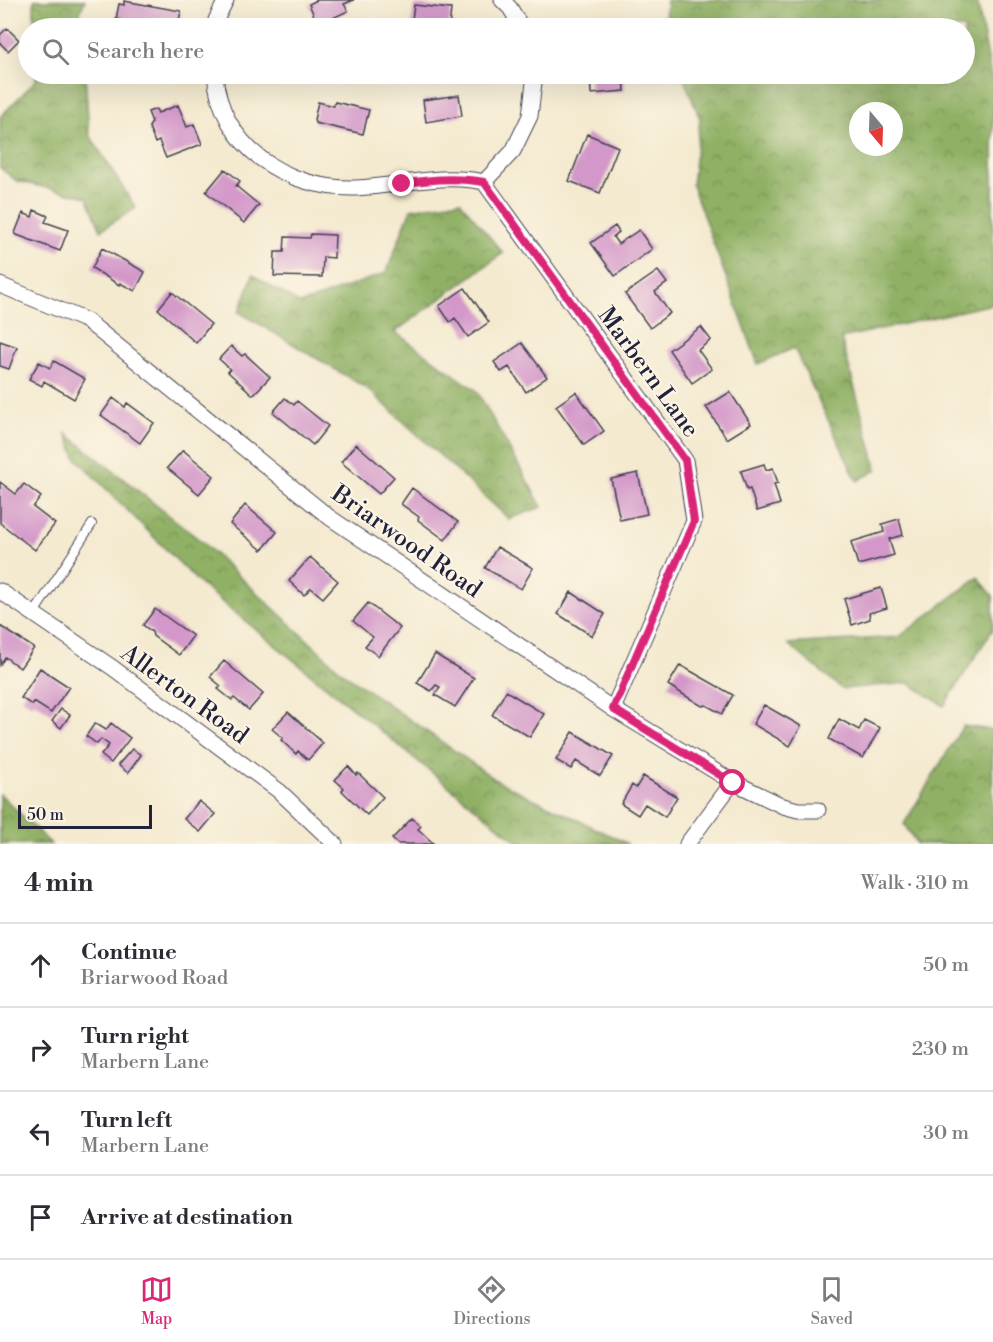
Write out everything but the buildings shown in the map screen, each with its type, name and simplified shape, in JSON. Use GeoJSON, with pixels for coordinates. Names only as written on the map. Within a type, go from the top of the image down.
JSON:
{"type":"FeatureCollection","features":[{"type":"Feature","properties":{"kind":"street"},"geometry":{"type":"LineString","coordinates":[[217,18],[226,0]]}},
{"type":"Feature","properties":{"kind":"street"},"geometry":{"type":"LineString","coordinates":[[502,0],[516,18]]}},
{"type":"Feature","properties":{"kind":"street"},"geometry":{"type":"LineString","coordinates":[[215,84],[216,94],[230,126],[250,151],[281,172],[322,185],[355,188],[438,178],[462,178],[484,182],[513,151],[530,116],[534,84]]}},
{"type":"Feature","properties":{"kind":"street","name":"Marbern Lane"},"geometry":{"type":"LineString","coordinates":[[484,182],[685,460],[694,521],[613,709]]}},
{"type":"Feature","properties":{"kind":"street","name":"Briarwood Road"},"geometry":{"type":"LineString","coordinates":[[0,285],[87,321],[329,517],[613,709],[733,783],[783,806],[798,810],[818,810]]}},
{"type":"Feature","properties":{"kind":"street","name":"Allerton Road"},"geometry":{"type":"LineString","coordinates":[[0,591],[113,668],[279,791],[334,844]]}},
{"type":"Feature","properties":{"kind":"street"},"geometry":{"type":"LineString","coordinates":[[687,844],[733,783]]}},
{"type":"Feature","properties":{"kind":"lane"},"geometry":{"type":"LineString","coordinates":[[34,613],[92,524]]}},
{"type":"Feature","properties":{"kind":"green space"},"geometry":{"type":"Polygon","coordinates":[[[34,0],[85,0],[80,12],[80,18],[34,18],[34,0]]]}},
{"type":"Feature","properties":{"kind":"green space"},"geometry":{"type":"Polygon","coordinates":[[[667,0],[977,0],[993,86],[993,304],[841,338],[877,470],[857,481],[794,348],[758,364],[692,185],[700,119],[686,84],[975,84],[975,18],[665,18],[667,0]]]}},
{"type":"Feature","properties":{"kind":"green space"},"geometry":{"type":"Polygon","coordinates":[[[32,84],[86,84],[89,134],[136,208],[101,230],[87,197],[17,181],[0,168],[0,117],[32,84]]]}},
{"type":"Feature","properties":{"kind":"green space"},"geometry":{"type":"Polygon","coordinates":[[[460,201],[503,253],[395,332],[477,391],[542,507],[509,519],[368,389],[239,312],[253,275],[300,304],[386,273],[411,209],[460,201]]]}},
{"type":"Feature","properties":{"kind":"green space"},"geometry":{"type":"Polygon","coordinates":[[[67,434],[201,541],[342,672],[499,782],[628,844],[520,844],[201,585],[76,458],[67,434]]]}},
{"type":"Feature","properties":{"kind":"green space"},"geometry":{"type":"Polygon","coordinates":[[[978,577],[993,596],[993,629],[944,706],[909,683],[842,689],[788,644],[899,637],[978,577]]]}},
{"type":"Feature","properties":{"kind":"green space"},"geometry":{"type":"Polygon","coordinates":[[[963,726],[992,730],[993,844],[917,844],[904,824],[963,726]]]}},
{"type":"Feature","properties":{"kind":"green space"},"geometry":{"type":"Polygon","coordinates":[[[0,794],[51,844],[0,844],[0,794]]]}},
{"type":"Feature","properties":{"kind":"route"},"geometry":{"type":"LineString","coordinates":[[402,184],[438,178],[462,178],[484,182],[685,460],[694,521],[613,709],[733,783]]}}]}
